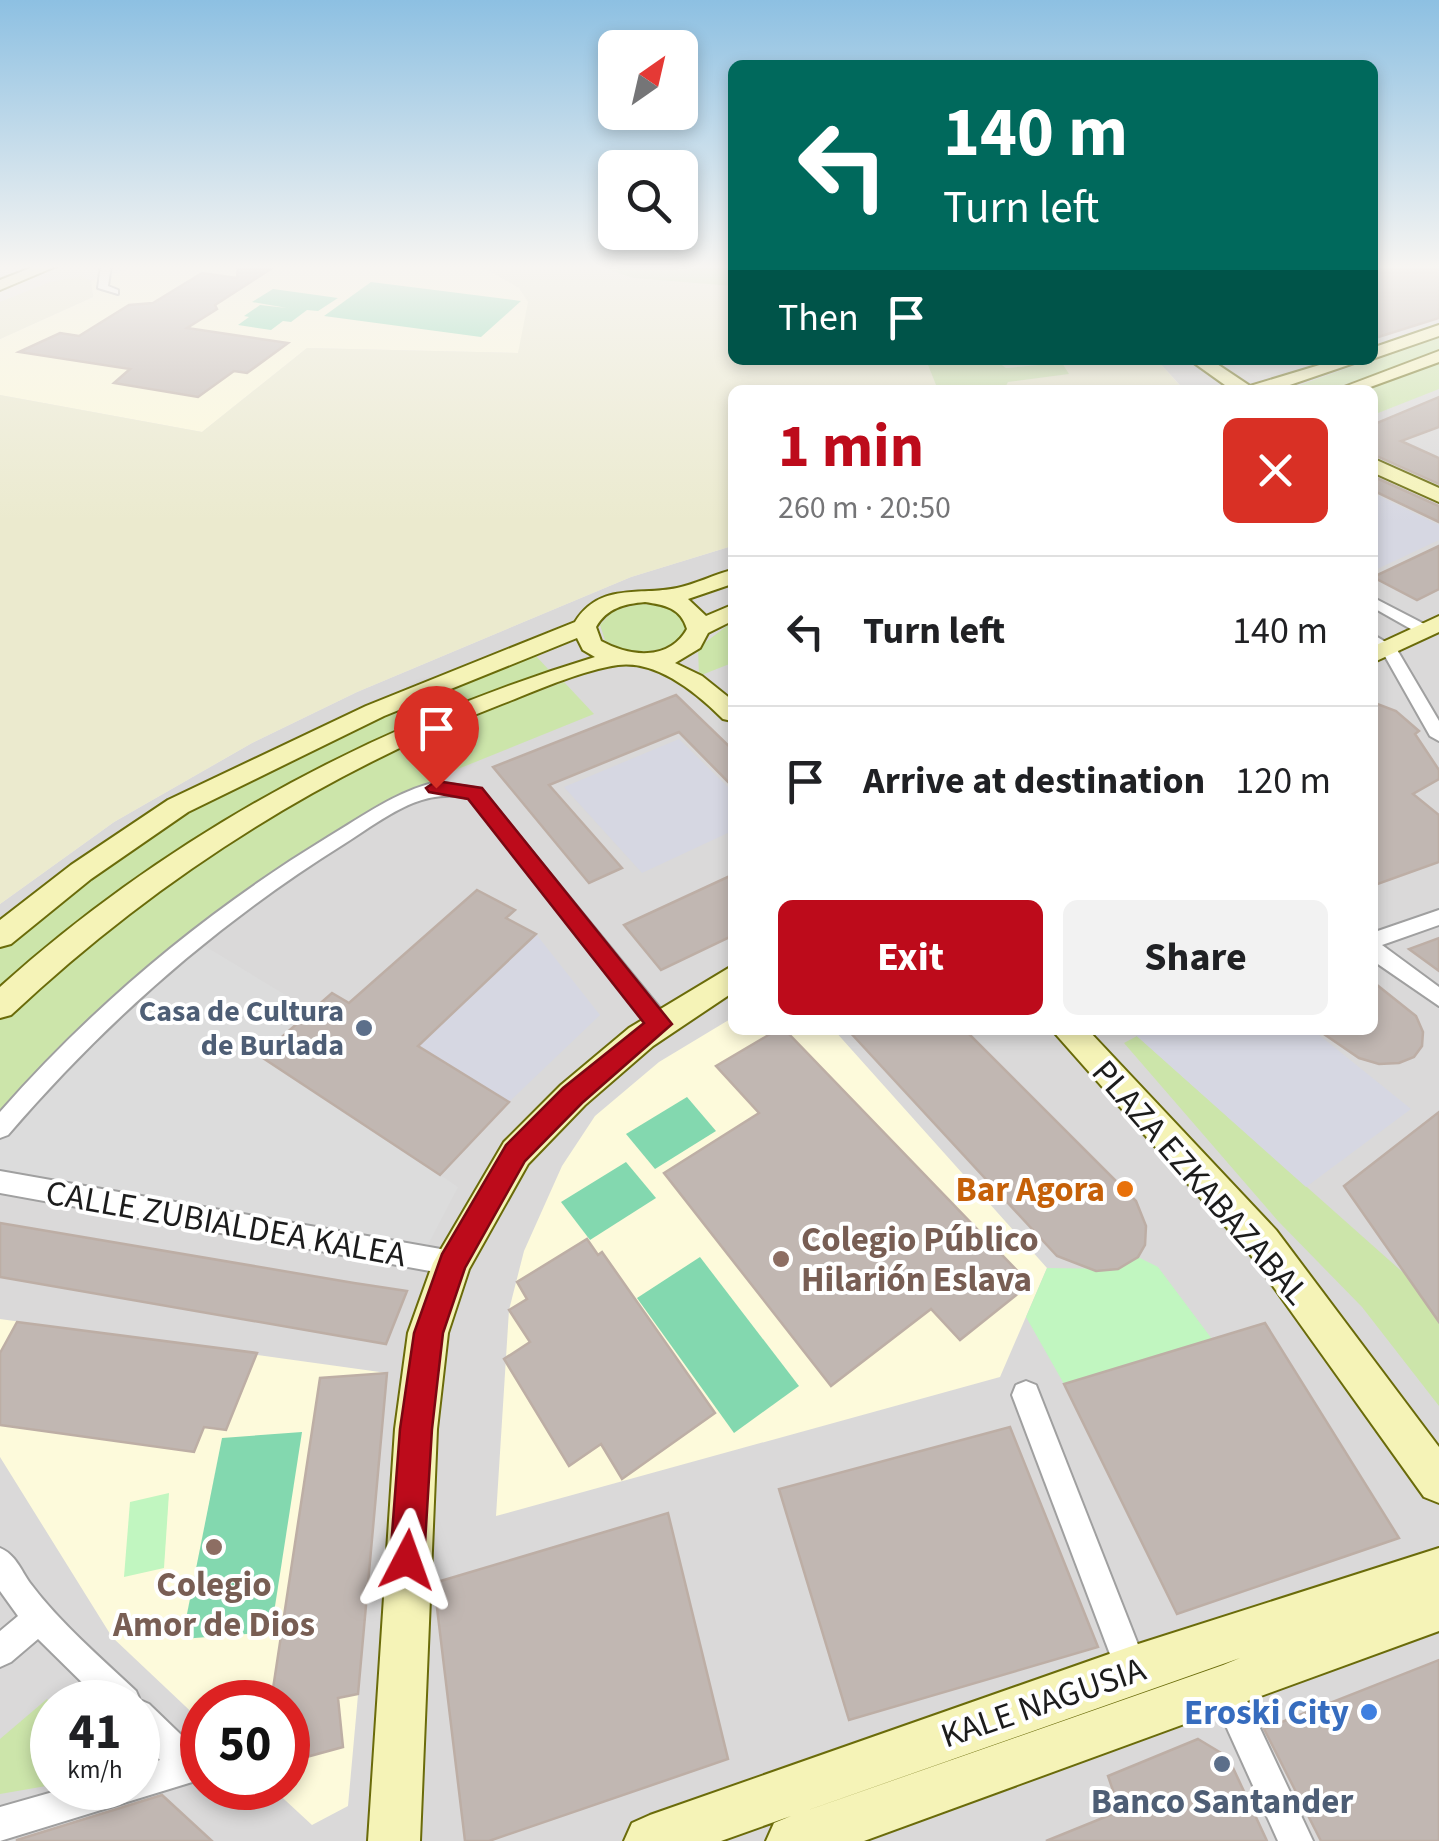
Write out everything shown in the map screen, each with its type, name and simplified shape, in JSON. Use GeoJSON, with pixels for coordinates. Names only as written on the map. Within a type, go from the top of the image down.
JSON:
{"type":"FeatureCollection","features":[{"type":"Feature","properties":{"kind":"main road"},"geometry":{"type":"LineString","coordinates":[[1359,385],[1439,356]]}},
{"type":"Feature","properties":{"kind":"main road"},"geometry":{"type":"LineString","coordinates":[[1272,385],[1338,365]]}},
{"type":"Feature","properties":{"kind":"main road"},"geometry":{"type":"LineString","coordinates":[[1206,366],[1237,385]]}},
{"type":"Feature","properties":{"kind":"main road"},"geometry":{"type":"LineString","coordinates":[[1378,467],[1439,496]]}},
{"type":"Feature","properties":{"kind":"main road"},"geometry":{"type":"LineString","coordinates":[[728,578],[686,594],[628,596],[612,601],[588,616],[584,626],[591,645],[628,660],[668,667],[702,684],[728,709]]}},
{"type":"Feature","properties":{"kind":"main road"},"geometry":{"type":"LineString","coordinates":[[662,597],[690,609],[702,684]]}},
{"type":"Feature","properties":{"kind":"main road"},"geometry":{"type":"LineString","coordinates":[[0,1006],[33,973],[130,894],[222,833],[397,737],[552,677],[628,660],[658,659],[728,615]]}},
{"type":"Feature","properties":{"kind":"main road"},"geometry":{"type":"LineString","coordinates":[[0,936],[81,872],[178,806],[374,711],[584,626]]}},
{"type":"Feature","properties":{"kind":"main road"},"geometry":{"type":"LineString","coordinates":[[394,1841],[416,1429],[428,1333],[452,1264],[516,1153],[572,1096],[660,1024],[728,981]]}},
{"type":"Feature","properties":{"kind":"main road","name":"PLAZA EZKABAZABAL"},"geometry":{"type":"LineString","coordinates":[[1073,1035],[1263,1242],[1439,1482]]}},
{"type":"Feature","properties":{"kind":"main road","name":"KALE NAGUSIA"},"geometry":{"type":"LineString","coordinates":[[650,1841],[1132,1670],[1439,1570]]}},
{"type":"Feature","properties":{"kind":"main road","name":"KALE NAGUSIA"},"geometry":{"type":"LineString","coordinates":[[792,1841],[1226,1688],[1439,1608]]}},
{"type":"Feature","properties":{"kind":"street"},"geometry":{"type":"LineString","coordinates":[[1378,608],[1406,640],[1436,726]]}},
{"type":"Feature","properties":{"kind":"street"},"geometry":{"type":"LineString","coordinates":[[0,1128],[30,1092],[193,938],[288,868],[376,816],[436,788],[475,793],[660,1024]]}},
{"type":"Feature","properties":{"kind":"street"},"geometry":{"type":"LineString","coordinates":[[1378,939],[1439,918]]}},
{"type":"Feature","properties":{"kind":"street"},"geometry":{"type":"LineString","coordinates":[[1378,953],[1439,998]]}},
{"type":"Feature","properties":{"kind":"street","name":"CALLE ZUBIALDEA KALEA"},"geometry":{"type":"LineString","coordinates":[[0,1182],[452,1264]]}},
{"type":"Feature","properties":{"kind":"street"},"geometry":{"type":"LineString","coordinates":[[1026,1395],[1132,1670]]}},
{"type":"Feature","properties":{"kind":"street"},"geometry":{"type":"LineString","coordinates":[[0,1563],[13,1588],[39,1619],[101,1680]]}},
{"type":"Feature","properties":{"kind":"street"},"geometry":{"type":"LineString","coordinates":[[0,1650],[39,1619]]}},
{"type":"Feature","properties":{"kind":"street"},"geometry":{"type":"LineString","coordinates":[[1177,1656],[1212,1668],[1226,1688],[1296,1841]]}},
{"type":"Feature","properties":{"kind":"street"},"geometry":{"type":"LineString","coordinates":[[160,1737],[191,1767],[160,1776]]}},
{"type":"Feature","properties":{"kind":"street"},"geometry":{"type":"LineString","coordinates":[[0,1824],[47,1810]]}},
{"type":"Feature","properties":{"kind":"shaded area"},"geometry":{"type":"Polygon","coordinates":[[[0,351],[303,351],[202,432],[0,395],[0,351]]]}},
{"type":"Feature","properties":{"kind":"shaded area"},"geometry":{"type":"Polygon","coordinates":[[[430,351],[519,351],[518,353],[430,351]]]}},
{"type":"Feature","properties":{"kind":"shaded area"},"geometry":{"type":"Polygon","coordinates":[[[1378,351],[1439,351],[1439,1841],[0,1841],[0,904],[114,822],[252,743],[357,692],[631,577],[728,547],[728,1035],[1378,1035],[1378,385],[1180,385],[1162,365],[1378,365],[1378,351]]]}},
{"type":"Feature","properties":{"kind":"shaded area"},"geometry":{"type":"Polygon","coordinates":[[[1232,365],[1308,365],[1258,377],[1232,365]]]}},
{"type":"Feature","properties":{"kind":"shaded area"},"geometry":{"type":"Polygon","coordinates":[[[1378,495],[1439,525],[1439,540],[1378,569],[1378,495]]]}},
{"type":"Feature","properties":{"kind":"shaded area"},"geometry":{"type":"Polygon","coordinates":[[[679,739],[728,787],[728,833],[642,873],[564,787],[679,739]]]}},
{"type":"Feature","properties":{"kind":"shaded area"},"geometry":{"type":"Polygon","coordinates":[[[536,934],[600,1015],[509,1102],[418,1046],[536,934]]]}},
{"type":"Feature","properties":{"kind":"shaded area"},"geometry":{"type":"Polygon","coordinates":[[[193,939],[312,1011],[260,1056],[458,1187],[421,1258],[0,1182],[0,1129],[193,939]]]}},
{"type":"Feature","properties":{"kind":"shaded area","name":"Colegio Público Hilarión Eslava"},"geometry":{"type":"Polygon","coordinates":[[[728,1020],[728,1035],[838,1035],[1047,1268],[1000,1377],[496,1516],[509,1310],[524,1251],[562,1166],[595,1116],[659,1062],[728,1020]]]}},
{"type":"Feature","properties":{"kind":"shaded area"},"geometry":{"type":"Polygon","coordinates":[[[1136,1035],[1319,1035],[1411,1109],[1306,1187],[1136,1035]]]}},
{"type":"Feature","properties":{"kind":"shaded area","name":"Colegio Amor de Dios"},"geometry":{"type":"Polygon","coordinates":[[[0,1319],[387,1373],[348,1806],[312,1825],[296,1810],[310,1810],[310,1680],[180,1680],[180,1701],[112,1637],[0,1457],[0,1319]]]}},
{"type":"Feature","properties":{"kind":"green space"},"geometry":{"type":"Polygon","coordinates":[[[303,351],[728,351],[728,365],[928,365],[936,385],[728,385],[728,547],[631,577],[357,692],[252,743],[114,822],[0,904],[0,395],[202,432],[303,351]]]}},
{"type":"Feature","properties":{"kind":"green space"},"geometry":{"type":"Polygon","coordinates":[[[1395,351],[1439,351],[1343,385],[1300,385],[1356,365],[1378,365],[1378,357],[1395,351]]]}},
{"type":"Feature","properties":{"kind":"green space"},"geometry":{"type":"Polygon","coordinates":[[[1439,360],[1439,389],[1378,413],[1378,385],[1374,385],[1439,360]]]}},
{"type":"Feature","properties":{"kind":"green space"},"geometry":{"type":"Polygon","coordinates":[[[928,365],[1063,365],[1069,374],[1006,385],[936,385],[928,365]]]}},
{"type":"Feature","properties":{"kind":"green space"},"geometry":{"type":"Polygon","coordinates":[[[1062,365],[1161,365],[1179,385],[1006,385],[1068,374],[1062,365]]]}},
{"type":"Feature","properties":{"kind":"green space"},"geometry":{"type":"Polygon","coordinates":[[[641,604],[674,611],[685,628],[682,636],[664,647],[644,651],[624,649],[605,640],[600,625],[614,610],[641,604]]]}},
{"type":"Feature","properties":{"kind":"green space"},"geometry":{"type":"Polygon","coordinates":[[[728,625],[728,665],[699,676],[698,648],[728,625]]]}},
{"type":"Feature","properties":{"kind":"green space"},"geometry":{"type":"Polygon","coordinates":[[[535,655],[549,670],[363,746],[175,850],[0,989],[0,949],[176,819],[311,747],[535,655]]]}},
{"type":"Feature","properties":{"kind":"green space"},"geometry":{"type":"Polygon","coordinates":[[[564,682],[594,714],[458,769],[374,809],[295,856],[159,956],[0,1118],[0,1019],[58,965],[209,847],[357,766],[428,733],[564,682]]]}},
{"type":"Feature","properties":{"kind":"green space"},"geometry":{"type":"Polygon","coordinates":[[[1137,1036],[1407,1276],[1439,1322],[1439,1406],[1362,1307],[1278,1221],[1124,1043],[1137,1036]]]}},
{"type":"Feature","properties":{"kind":"green space"},"geometry":{"type":"Polygon","coordinates":[[[687,1097],[716,1131],[655,1169],[626,1134],[687,1097]]]}},
{"type":"Feature","properties":{"kind":"green space"},"geometry":{"type":"Polygon","coordinates":[[[626,1162],[656,1198],[590,1240],[561,1202],[626,1162]]]}},
{"type":"Feature","properties":{"kind":"green space"},"geometry":{"type":"Polygon","coordinates":[[[700,1257],[799,1386],[734,1433],[637,1298],[700,1257]]]}},
{"type":"Feature","properties":{"kind":"green space"},"geometry":{"type":"Polygon","coordinates":[[[1138,1257],[1158,1267],[1212,1339],[1064,1384],[1026,1317],[1047,1268],[1118,1269],[1138,1257]]]}},
{"type":"Feature","properties":{"kind":"green space"},"geometry":{"type":"Polygon","coordinates":[[[302,1432],[271,1632],[182,1639],[222,1438],[302,1432]]]}},
{"type":"Feature","properties":{"kind":"green space"},"geometry":{"type":"Polygon","coordinates":[[[169,1493],[164,1568],[124,1577],[130,1502],[169,1493]]]}},
{"type":"Feature","properties":{"kind":"green space"},"geometry":{"type":"Polygon","coordinates":[[[30,1713],[30,1789],[0,1794],[0,1739],[30,1713]]]}},
{"type":"Feature","properties":{"kind":"building"},"geometry":{"type":"Polygon","coordinates":[[[277,351],[247,373],[234,371],[198,397],[114,383],[130,369],[19,352],[277,351]]]}},
{"type":"Feature","properties":{"kind":"building"},"geometry":{"type":"Polygon","coordinates":[[[1439,397],[1439,427],[1401,441],[1439,458],[1439,484],[1378,457],[1378,422],[1439,397]]]}},
{"type":"Feature","properties":{"kind":"building"},"geometry":{"type":"Polygon","coordinates":[[[1378,479],[1439,506],[1439,522],[1378,493],[1378,479]]]}},
{"type":"Feature","properties":{"kind":"building"},"geometry":{"type":"Polygon","coordinates":[[[1439,546],[1439,589],[1417,600],[1378,580],[1378,575],[1439,546]]]}},
{"type":"Feature","properties":{"kind":"building"},"geometry":{"type":"Polygon","coordinates":[[[676,695],[728,745],[728,782],[679,732],[549,785],[622,868],[589,883],[493,767],[676,695]]]}},
{"type":"Feature","properties":{"kind":"building"},"geometry":{"type":"Polygon","coordinates":[[[1378,704],[1396,711],[1419,731],[1415,734],[1439,770],[1439,779],[1413,794],[1439,815],[1439,862],[1378,884],[1378,704]]]}},
{"type":"Feature","properties":{"kind":"building"},"geometry":{"type":"Polygon","coordinates":[[[728,877],[728,938],[661,970],[624,925],[728,877]]]}},
{"type":"Feature","properties":{"kind":"building","name":"Casa de Cultura de Burlada"},"geometry":{"type":"Polygon","coordinates":[[[477,890],[515,910],[506,918],[536,934],[418,1046],[509,1102],[440,1175],[260,1056],[332,993],[349,1003],[477,890]]]}},
{"type":"Feature","properties":{"kind":"building"},"geometry":{"type":"Polygon","coordinates":[[[1439,938],[1439,971],[1409,949],[1439,938]]]}},
{"type":"Feature","properties":{"kind":"building"},"geometry":{"type":"Polygon","coordinates":[[[1378,986],[1416,1016],[1423,1032],[1422,1046],[1414,1057],[1399,1063],[1379,1064],[1359,1058],[1325,1035],[1378,1035],[1378,986]]]}},
{"type":"Feature","properties":{"kind":"building"},"geometry":{"type":"Polygon","coordinates":[[[769,1035],[790,1035],[1030,1284],[960,1340],[931,1309],[831,1386],[664,1173],[759,1113],[716,1066],[769,1035]]]}},
{"type":"Feature","properties":{"kind":"building"},"geometry":{"type":"Polygon","coordinates":[[[853,1035],[970,1035],[1136,1201],[1146,1226],[1145,1245],[1138,1257],[1118,1269],[1096,1271],[1057,1256],[853,1035]]]}},
{"type":"Feature","properties":{"kind":"building"},"geometry":{"type":"Polygon","coordinates":[[[1439,1112],[1439,1322],[1344,1186],[1439,1112]]]}},
{"type":"Feature","properties":{"kind":"building"},"geometry":{"type":"Polygon","coordinates":[[[0,1223],[407,1291],[386,1344],[0,1277],[0,1223]]]}},
{"type":"Feature","properties":{"kind":"building"},"geometry":{"type":"Polygon","coordinates":[[[587,1239],[598,1255],[602,1252],[715,1413],[622,1479],[601,1444],[569,1466],[504,1359],[530,1342],[509,1310],[527,1299],[517,1282],[587,1239]]]}},
{"type":"Feature","properties":{"kind":"building"},"geometry":{"type":"Polygon","coordinates":[[[17,1322],[257,1353],[226,1430],[204,1427],[194,1452],[0,1425],[0,1353],[17,1322]]]}},
{"type":"Feature","properties":{"kind":"building"},"geometry":{"type":"Polygon","coordinates":[[[1265,1323],[1399,1538],[1177,1614],[1064,1384],[1265,1323]]]}},
{"type":"Feature","properties":{"kind":"building"},"geometry":{"type":"Polygon","coordinates":[[[387,1373],[358,1694],[338,1698],[343,1747],[310,1756],[310,1680],[274,1680],[320,1378],[387,1373]]]}},
{"type":"Feature","properties":{"kind":"building"},"geometry":{"type":"Polygon","coordinates":[[[1010,1427],[1098,1647],[849,1720],[779,1489],[1010,1427]]]}},
{"type":"Feature","properties":{"kind":"building"},"geometry":{"type":"Polygon","coordinates":[[[668,1513],[728,1759],[489,1841],[465,1841],[434,1583],[668,1513]]]}},
{"type":"Feature","properties":{"kind":"building"},"geometry":{"type":"Polygon","coordinates":[[[1439,1660],[1439,1841],[1321,1841],[1264,1729],[1439,1660]]]}},
{"type":"Feature","properties":{"kind":"building"},"geometry":{"type":"Polygon","coordinates":[[[1198,1739],[1228,1757],[1267,1841],[1046,1841],[1120,1811],[1108,1776],[1198,1739]]]}},
{"type":"Feature","properties":{"kind":"building"},"geometry":{"type":"Polygon","coordinates":[[[160,1796],[212,1841],[17,1841],[114,1810],[160,1810],[160,1796]]]}},
{"type":"Feature","properties":{"kind":"place","name":"Casa de Cultura de Burlada"},"geometry":{"type":"Point","coordinates":[364,1028]}},
{"type":"Feature","properties":{"kind":"place","name":"Bar Agora"},"geometry":{"type":"Point","coordinates":[1125,1189]}},
{"type":"Feature","properties":{"kind":"place","name":"Colegio Público Hilarión Eslava"},"geometry":{"type":"Point","coordinates":[781,1259]}},
{"type":"Feature","properties":{"kind":"place","name":"Colegio Amor de Dios"},"geometry":{"type":"Point","coordinates":[214,1547]}},
{"type":"Feature","properties":{"kind":"place","name":"Eroski City"},"geometry":{"type":"Point","coordinates":[1369,1712]}},
{"type":"Feature","properties":{"kind":"place","name":"Banco Santander"},"geometry":{"type":"Point","coordinates":[1222,1764]}},
{"type":"Feature","properties":{"kind":"route"},"geometry":{"type":"LineString","coordinates":[[407,1560],[416,1429],[428,1333],[452,1264],[516,1153],[572,1096],[660,1024],[475,793],[436,788]]}}]}
